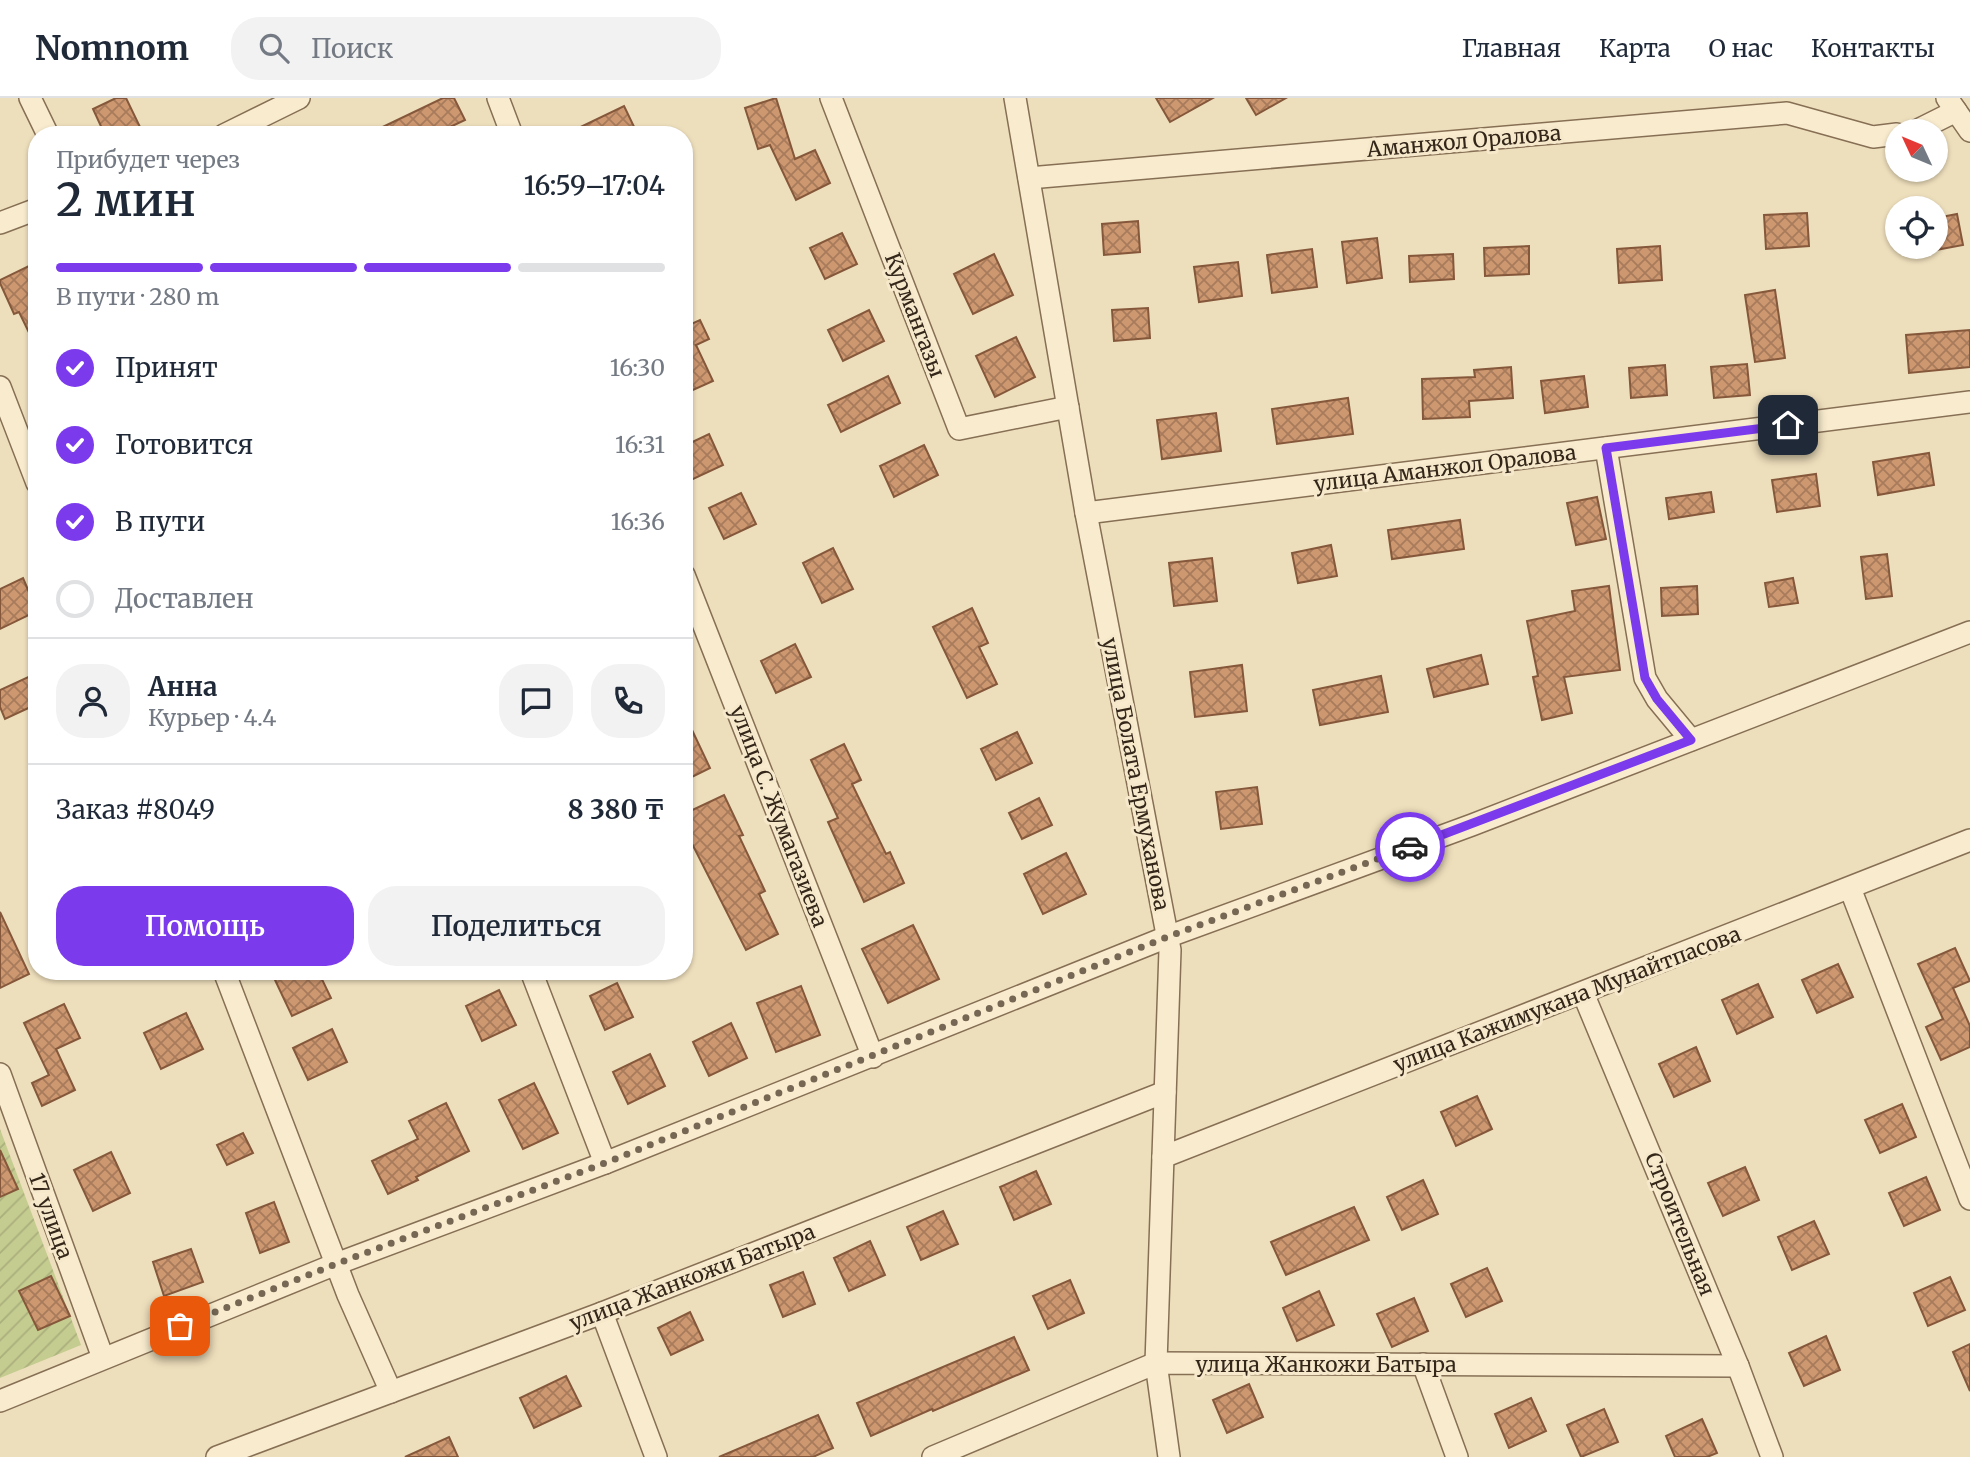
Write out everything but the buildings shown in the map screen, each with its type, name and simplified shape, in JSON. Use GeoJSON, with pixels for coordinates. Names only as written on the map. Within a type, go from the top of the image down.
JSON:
{"type":"FeatureCollection","features":[{"type":"Feature","properties":{"kind":"street"},"geometry":{"type":"LineString","coordinates":[[30,98],[43,126]]}},
{"type":"Feature","properties":{"kind":"street"},"geometry":{"type":"LineString","coordinates":[[242,126],[299,98]]}},
{"type":"Feature","properties":{"kind":"street"},"geometry":{"type":"LineString","coordinates":[[498,98],[509,126]]}},
{"type":"Feature","properties":{"kind":"street","name":"Курмангазы"},"geometry":{"type":"LineString","coordinates":[[831,98],[959,429],[1068,407]]}},
{"type":"Feature","properties":{"kind":"street","name":"улица Болата Ермуханова"},"geometry":{"type":"LineString","coordinates":[[1015,98],[1086,513],[1170,950],[1156,1363],[1169,1457]]}},
{"type":"Feature","properties":{"kind":"street"},"geometry":{"type":"LineString","coordinates":[[1932,119],[1951,104],[1970,131]]}},
{"type":"Feature","properties":{"kind":"street","name":"Аманжол Оралова"},"geometry":{"type":"LineString","coordinates":[[1029,178],[1787,113],[1873,137],[1885,136]]}},
{"type":"Feature","properties":{"kind":"street"},"geometry":{"type":"LineString","coordinates":[[0,223],[28,212]]}},
{"type":"Feature","properties":{"kind":"street"},"geometry":{"type":"LineString","coordinates":[[1,391],[28,460]]}},
{"type":"Feature","properties":{"kind":"street","name":"улица Аманжол Оралова"},"geometry":{"type":"LineString","coordinates":[[1086,513],[1970,402]]}},
{"type":"Feature","properties":{"kind":"street"},"geometry":{"type":"LineString","coordinates":[[1606,448],[1645,678],[1657,699],[1691,740]]}},
{"type":"Feature","properties":{"kind":"street","name":"улица С. Жумагазиева"},"geometry":{"type":"LineString","coordinates":[[693,598],[873,1057]]}},
{"type":"Feature","properties":{"kind":"street"},"geometry":{"type":"LineString","coordinates":[[0,1401],[336,1264],[605,1163],[1167,937],[1472,825],[1970,632]]}},
{"type":"Feature","properties":{"kind":"street","name":"улица Кажимукана Мунайтпасова"},"geometry":{"type":"LineString","coordinates":[[1163,1157],[1970,840]]}},
{"type":"Feature","properties":{"kind":"street"},"geometry":{"type":"LineString","coordinates":[[1850,888],[1970,1199]]}},
{"type":"Feature","properties":{"kind":"street"},"geometry":{"type":"LineString","coordinates":[[227,980],[348,1295],[391,1392]]}},
{"type":"Feature","properties":{"kind":"street"},"geometry":{"type":"LineString","coordinates":[[534,980],[605,1163]]}},
{"type":"Feature","properties":{"kind":"street","name":"Строительная"},"geometry":{"type":"LineString","coordinates":[[1583,993],[1738,1366],[1772,1457]]}},
{"type":"Feature","properties":{"kind":"street","name":"17 улица"},"geometry":{"type":"LineString","coordinates":[[1,1079],[103,1358]]}},
{"type":"Feature","properties":{"kind":"street","name":"улица Жанкожи Батыра"},"geometry":{"type":"LineString","coordinates":[[216,1457],[602,1313],[1165,1092]]}},
{"type":"Feature","properties":{"kind":"street"},"geometry":{"type":"LineString","coordinates":[[602,1313],[656,1457]]}},
{"type":"Feature","properties":{"kind":"street","name":"улица Жанкожи Батыра"},"geometry":{"type":"LineString","coordinates":[[933,1457],[1156,1363],[1738,1366]]}},
{"type":"Feature","properties":{"kind":"street"},"geometry":{"type":"LineString","coordinates":[[1423,1364],[1457,1457]]}},
{"type":"Feature","properties":{"kind":"green space"},"geometry":{"type":"Polygon","coordinates":[[[0,1129],[81,1345],[0,1378],[0,1129]]]}},
{"type":"Feature","properties":{"kind":"way so far"},"geometry":{"type":"LineString","coordinates":[[180,1326],[605,1163],[1167,937],[1410,847]]}},
{"type":"Feature","properties":{"kind":"route"},"geometry":{"type":"LineString","coordinates":[[1410,847],[1691,740],[1657,699],[1645,678],[1606,448],[1788,425]]}}]}
